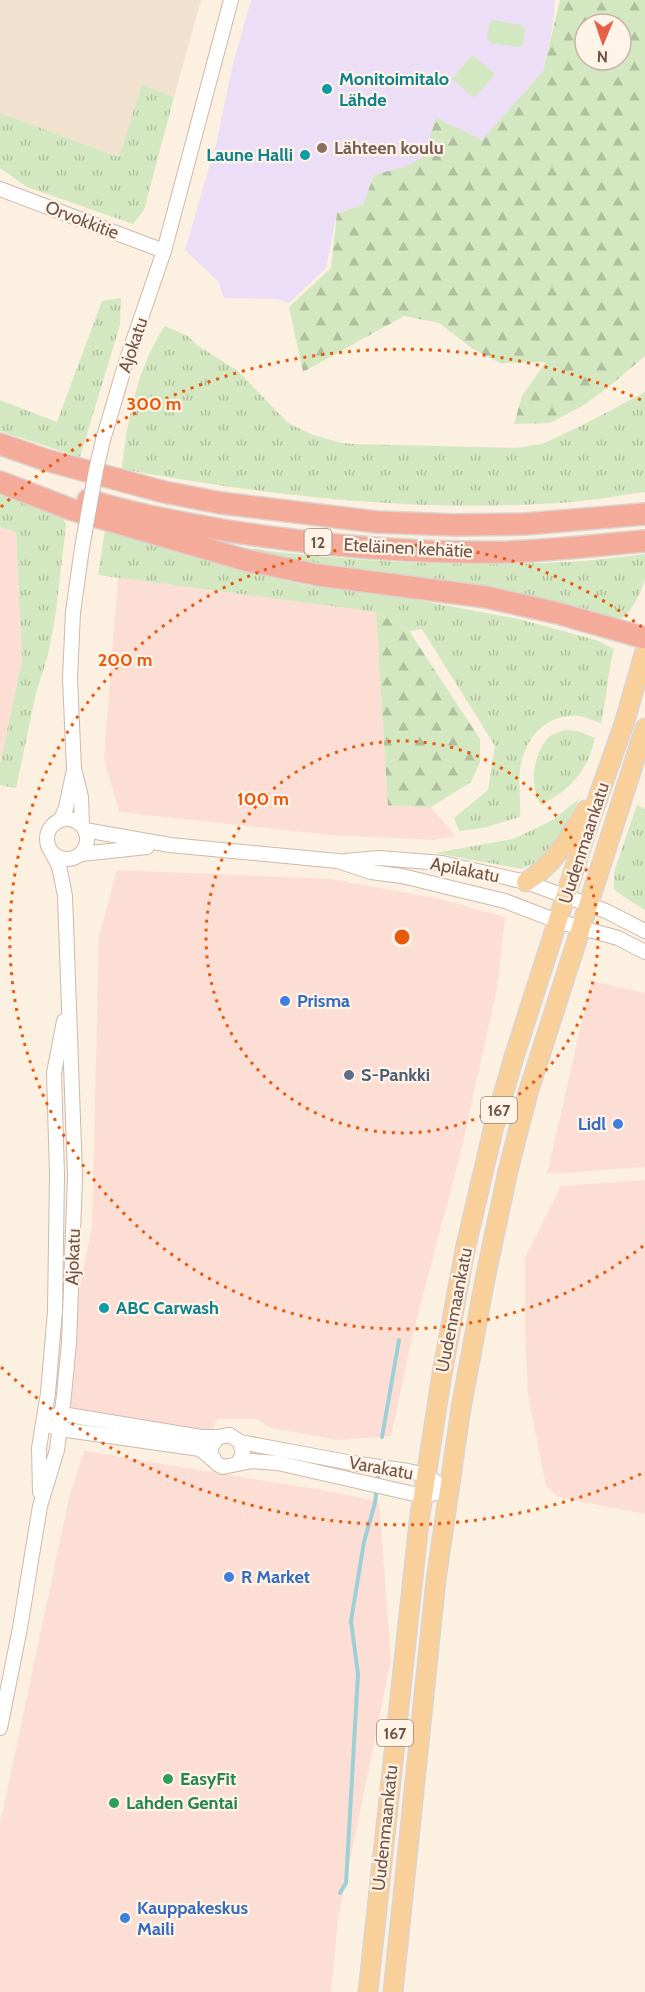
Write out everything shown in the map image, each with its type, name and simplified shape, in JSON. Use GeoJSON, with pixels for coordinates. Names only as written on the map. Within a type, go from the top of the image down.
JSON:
{"type":"FeatureCollection","features":[{"type":"Feature","properties":{"kind":"highway","name":"Eteläinen kehätie"},"geometry":{"type":"LineString","coordinates":[[0,444],[46,460],[164,492],[221,503],[377,522],[455,525],[525,524],[645,514]]}},
{"type":"Feature","properties":{"kind":"highway","name":"Eteläinen kehätie"},"geometry":{"type":"LineString","coordinates":[[0,470],[66,493],[135,513],[200,526],[288,539],[386,548],[508,552],[645,541]]}},
{"type":"Feature","properties":{"kind":"highway"},"geometry":{"type":"LineString","coordinates":[[0,482],[70,509],[245,560],[337,578],[486,597],[557,613],[645,638]]}},
{"type":"Feature","properties":{"kind":"highway"},"geometry":{"type":"LineString","coordinates":[[525,524],[645,506]]}},
{"type":"Feature","properties":{"kind":"main road","name":"Uudenmaankatu"},"geometry":{"type":"LineString","coordinates":[[368,1992],[423,1496],[417,1473],[490,1141],[557,921],[624,724],[645,651]]}},
{"type":"Feature","properties":{"kind":"main road","name":"Uudenmaankatu"},"geometry":{"type":"LineString","coordinates":[[393,1992],[427,1656],[448,1490],[486,1274],[528,1094],[645,728]]}},
{"type":"Feature","properties":{"kind":"main road"},"geometry":{"type":"LineString","coordinates":[[526,882],[543,872],[552,861],[571,835],[605,778]]}},
{"type":"Feature","properties":{"kind":"street","name":"Ajokatu"},"geometry":{"type":"LineString","coordinates":[[84,827],[81,797],[74,769],[70,678],[74,612],[82,548],[103,440],[126,362],[164,250],[231,0]]}},
{"type":"Feature","properties":{"kind":"street","name":"Orvokkitie"},"geometry":{"type":"LineString","coordinates":[[0,189],[164,250]]}},
{"type":"Feature","properties":{"kind":"street","name":"Ajokatu"},"geometry":{"type":"LineString","coordinates":[[61,819],[66,808],[74,769]]}},
{"type":"Feature","properties":{"kind":"street"},"geometry":{"type":"LineString","coordinates":[[61,819],[73,819],[84,827],[86,846],[76,856],[61,858],[52,853],[46,841],[53,823],[61,819]]}},
{"type":"Feature","properties":{"kind":"street","name":"Apilakatu"},"geometry":{"type":"LineString","coordinates":[[84,827],[170,845],[338,861],[380,858],[442,863],[526,882],[589,903],[645,932]]}},
{"type":"Feature","properties":{"kind":"street","name":"Apilakatu"},"geometry":{"type":"LineString","coordinates":[[76,856],[170,845]]}},
{"type":"Feature","properties":{"kind":"street","name":"Ajokatu"},"geometry":{"type":"LineString","coordinates":[[0,1728],[20,1628],[40,1506],[57,1450],[72,1292],[75,1176],[65,896],[59,866],[52,853]]}},
{"type":"Feature","properties":{"kind":"street","name":"Ajokatu"},"geometry":{"type":"LineString","coordinates":[[65,896],[76,856]]}},
{"type":"Feature","properties":{"kind":"street","name":"Apilakatu"},"geometry":{"type":"LineString","coordinates":[[338,861],[371,872],[402,876],[505,901],[557,921],[618,939],[645,952]]}},
{"type":"Feature","properties":{"kind":"street","name":"Ajokatu"},"geometry":{"type":"LineString","coordinates":[[40,1506],[39,1448],[44,1421],[55,1311],[57,1238],[54,1072],[68,1005]]}},
{"type":"Feature","properties":{"kind":"street"},"geometry":{"type":"LineString","coordinates":[[62,1414],[201,1437],[230,1435],[236,1437],[240,1442],[243,1454],[238,1463],[223,1467],[200,1449],[60,1429],[44,1421],[62,1414]]}},
{"type":"Feature","properties":{"kind":"street"},"geometry":{"type":"LineString","coordinates":[[213,1460],[211,1447],[218,1437]]}},
{"type":"Feature","properties":{"kind":"street","name":"Varakatu"},"geometry":{"type":"LineString","coordinates":[[240,1442],[417,1473],[448,1490]]}},
{"type":"Feature","properties":{"kind":"street","name":"Varakatu"},"geometry":{"type":"LineString","coordinates":[[238,1463],[252,1461],[278,1463],[423,1496],[448,1490]]}},
{"type":"Feature","properties":{"kind":"shaded area"},"geometry":{"type":"Polygon","coordinates":[[[0,0],[201,0],[174,97],[142,84],[119,157],[0,113],[0,0]]]}},
{"type":"Feature","properties":{"kind":"shaded area","name":"Lähteen koulu"},"geometry":{"type":"Polygon","coordinates":[[[251,0],[555,0],[552,29],[543,71],[482,141],[436,119],[430,137],[430,153],[407,166],[374,175],[363,205],[337,213],[326,268],[289,303],[276,299],[224,298],[218,281],[185,250],[216,144],[233,64],[251,0]]]}},
{"type":"Feature","properties":{"kind":"shaded area"},"geometry":{"type":"Polygon","coordinates":[[[0,527],[16,532],[22,659],[0,765],[0,527]]]}},
{"type":"Feature","properties":{"kind":"shaded area"},"geometry":{"type":"Polygon","coordinates":[[[118,577],[376,612],[388,806],[431,807],[455,836],[434,840],[330,835],[119,812],[104,759],[118,577]]]}},
{"type":"Feature","properties":{"kind":"shaded area"},"geometry":{"type":"Polygon","coordinates":[[[117,870],[331,879],[440,899],[505,917],[497,988],[460,1155],[413,1333],[391,1436],[337,1440],[271,1428],[256,1419],[217,1419],[211,1434],[65,1411],[69,1392],[78,1294],[92,1226],[99,936],[117,870]]]}},
{"type":"Feature","properties":{"kind":"shaded area"},"geometry":{"type":"Polygon","coordinates":[[[591,981],[645,993],[645,1167],[547,1174],[591,981]]]}},
{"type":"Feature","properties":{"kind":"shaded area"},"geometry":{"type":"Polygon","coordinates":[[[645,1180],[645,1514],[558,1497],[546,1486],[528,1395],[525,1258],[561,1186],[645,1180]]]}},
{"type":"Feature","properties":{"kind":"shaded area"},"geometry":{"type":"Polygon","coordinates":[[[84,1451],[334,1492],[379,1502],[391,1660],[338,1919],[331,1992],[0,1992],[0,1824],[69,1498],[84,1451]]]}},
{"type":"Feature","properties":{"kind":"green space"},"geometry":{"type":"Polygon","coordinates":[[[560,0],[645,0],[645,356],[584,405],[550,423],[514,424],[522,396],[546,362],[500,363],[473,349],[439,323],[404,316],[303,372],[289,307],[331,268],[337,213],[363,205],[374,175],[407,166],[430,153],[430,137],[436,118],[482,140],[543,71],[560,0]]]}},
{"type":"Feature","properties":{"kind":"green space"},"geometry":{"type":"Polygon","coordinates":[[[493,20],[522,25],[525,29],[523,45],[519,47],[490,43],[487,39],[489,24],[493,20]]]}},
{"type":"Feature","properties":{"kind":"green space"},"geometry":{"type":"Polygon","coordinates":[[[472,55],[495,74],[474,98],[452,79],[472,55]]]}},
{"type":"Feature","properties":{"kind":"green space"},"geometry":{"type":"Polygon","coordinates":[[[142,84],[174,97],[144,210],[133,224],[27,187],[0,168],[0,113],[119,157],[142,84]]]}},
{"type":"Feature","properties":{"kind":"green space"},"geometry":{"type":"Polygon","coordinates":[[[121,298],[120,325],[80,457],[0,431],[0,400],[57,422],[102,301],[121,298]]]}},
{"type":"Feature","properties":{"kind":"green space"},"geometry":{"type":"Polygon","coordinates":[[[165,326],[188,336],[197,345],[238,371],[288,423],[313,435],[342,443],[516,448],[542,444],[645,392],[645,492],[581,501],[516,505],[403,504],[233,487],[122,469],[130,413],[140,377],[155,342],[165,326]]]}},
{"type":"Feature","properties":{"kind":"green space"},"geometry":{"type":"Polygon","coordinates":[[[0,495],[62,517],[66,524],[56,612],[48,655],[36,693],[16,788],[0,785],[0,765],[22,659],[16,532],[0,527],[0,495]]]}},
{"type":"Feature","properties":{"kind":"green space"},"geometry":{"type":"Polygon","coordinates":[[[105,530],[237,570],[310,586],[396,596],[518,619],[596,640],[614,649],[601,723],[584,717],[567,716],[556,719],[538,730],[531,738],[522,759],[519,776],[520,817],[483,828],[459,831],[454,818],[488,790],[495,746],[422,629],[409,631],[376,612],[98,575],[105,530]]]}},
{"type":"Feature","properties":{"kind":"green space"},"geometry":{"type":"Polygon","coordinates":[[[231,546],[315,556],[441,564],[568,562],[645,554],[645,579],[631,609],[618,620],[322,570],[231,546]]]}},
{"type":"Feature","properties":{"kind":"green space"},"geometry":{"type":"Polygon","coordinates":[[[376,612],[409,631],[480,739],[480,762],[471,782],[431,807],[388,806],[376,612]]]}},
{"type":"Feature","properties":{"kind":"green space"},"geometry":{"type":"Polygon","coordinates":[[[565,730],[578,731],[595,738],[592,750],[582,770],[569,786],[541,805],[535,789],[536,761],[548,738],[565,730]]]}},
{"type":"Feature","properties":{"kind":"green space"},"geometry":{"type":"Polygon","coordinates":[[[580,798],[554,845],[538,861],[522,869],[435,853],[513,839],[553,820],[580,798]]]}},
{"type":"Feature","properties":{"kind":"green space"},"geometry":{"type":"Polygon","coordinates":[[[637,805],[645,809],[645,910],[614,889],[614,872],[637,805]]]}},
{"type":"Feature","properties":{"kind":"waterway"},"geometry":{"type":"LineString","coordinates":[[382,1437],[399,1340]]}},
{"type":"Feature","properties":{"kind":"waterway"},"geometry":{"type":"LineString","coordinates":[[340,1893],[346,1883],[358,1674],[351,1621],[364,1542],[375,1503],[379,1471]]}},
{"type":"Feature","properties":{"kind":"place","name":"Monitoimitalo Lähde"},"geometry":{"type":"Point","coordinates":[327,89]}},
{"type":"Feature","properties":{"kind":"place","name":"Lähteen koulu"},"geometry":{"type":"Point","coordinates":[322,148]}},
{"type":"Feature","properties":{"kind":"place","name":"Laune Halli"},"geometry":{"type":"Point","coordinates":[305,155]}},
{"type":"Feature","properties":{"kind":"place","name":"Prisma"},"geometry":{"type":"Point","coordinates":[285,1001]}},
{"type":"Feature","properties":{"kind":"place","name":"S-Pankki"},"geometry":{"type":"Point","coordinates":[349,1075]}},
{"type":"Feature","properties":{"kind":"place","name":"Lidl"},"geometry":{"type":"Point","coordinates":[618,1124]}},
{"type":"Feature","properties":{"kind":"place","name":"ABC Carwash"},"geometry":{"type":"Point","coordinates":[104,1308]}},
{"type":"Feature","properties":{"kind":"place","name":"R Market"},"geometry":{"type":"Point","coordinates":[229,1577]}},
{"type":"Feature","properties":{"kind":"place","name":"EasyFit"},"geometry":{"type":"Point","coordinates":[168,1779]}},
{"type":"Feature","properties":{"kind":"place","name":"Lahden Gentai"},"geometry":{"type":"Point","coordinates":[114,1803]}},
{"type":"Feature","properties":{"kind":"place","name":"Kauppakeskus Maili"},"geometry":{"type":"Point","coordinates":[125,1918]}}]}
